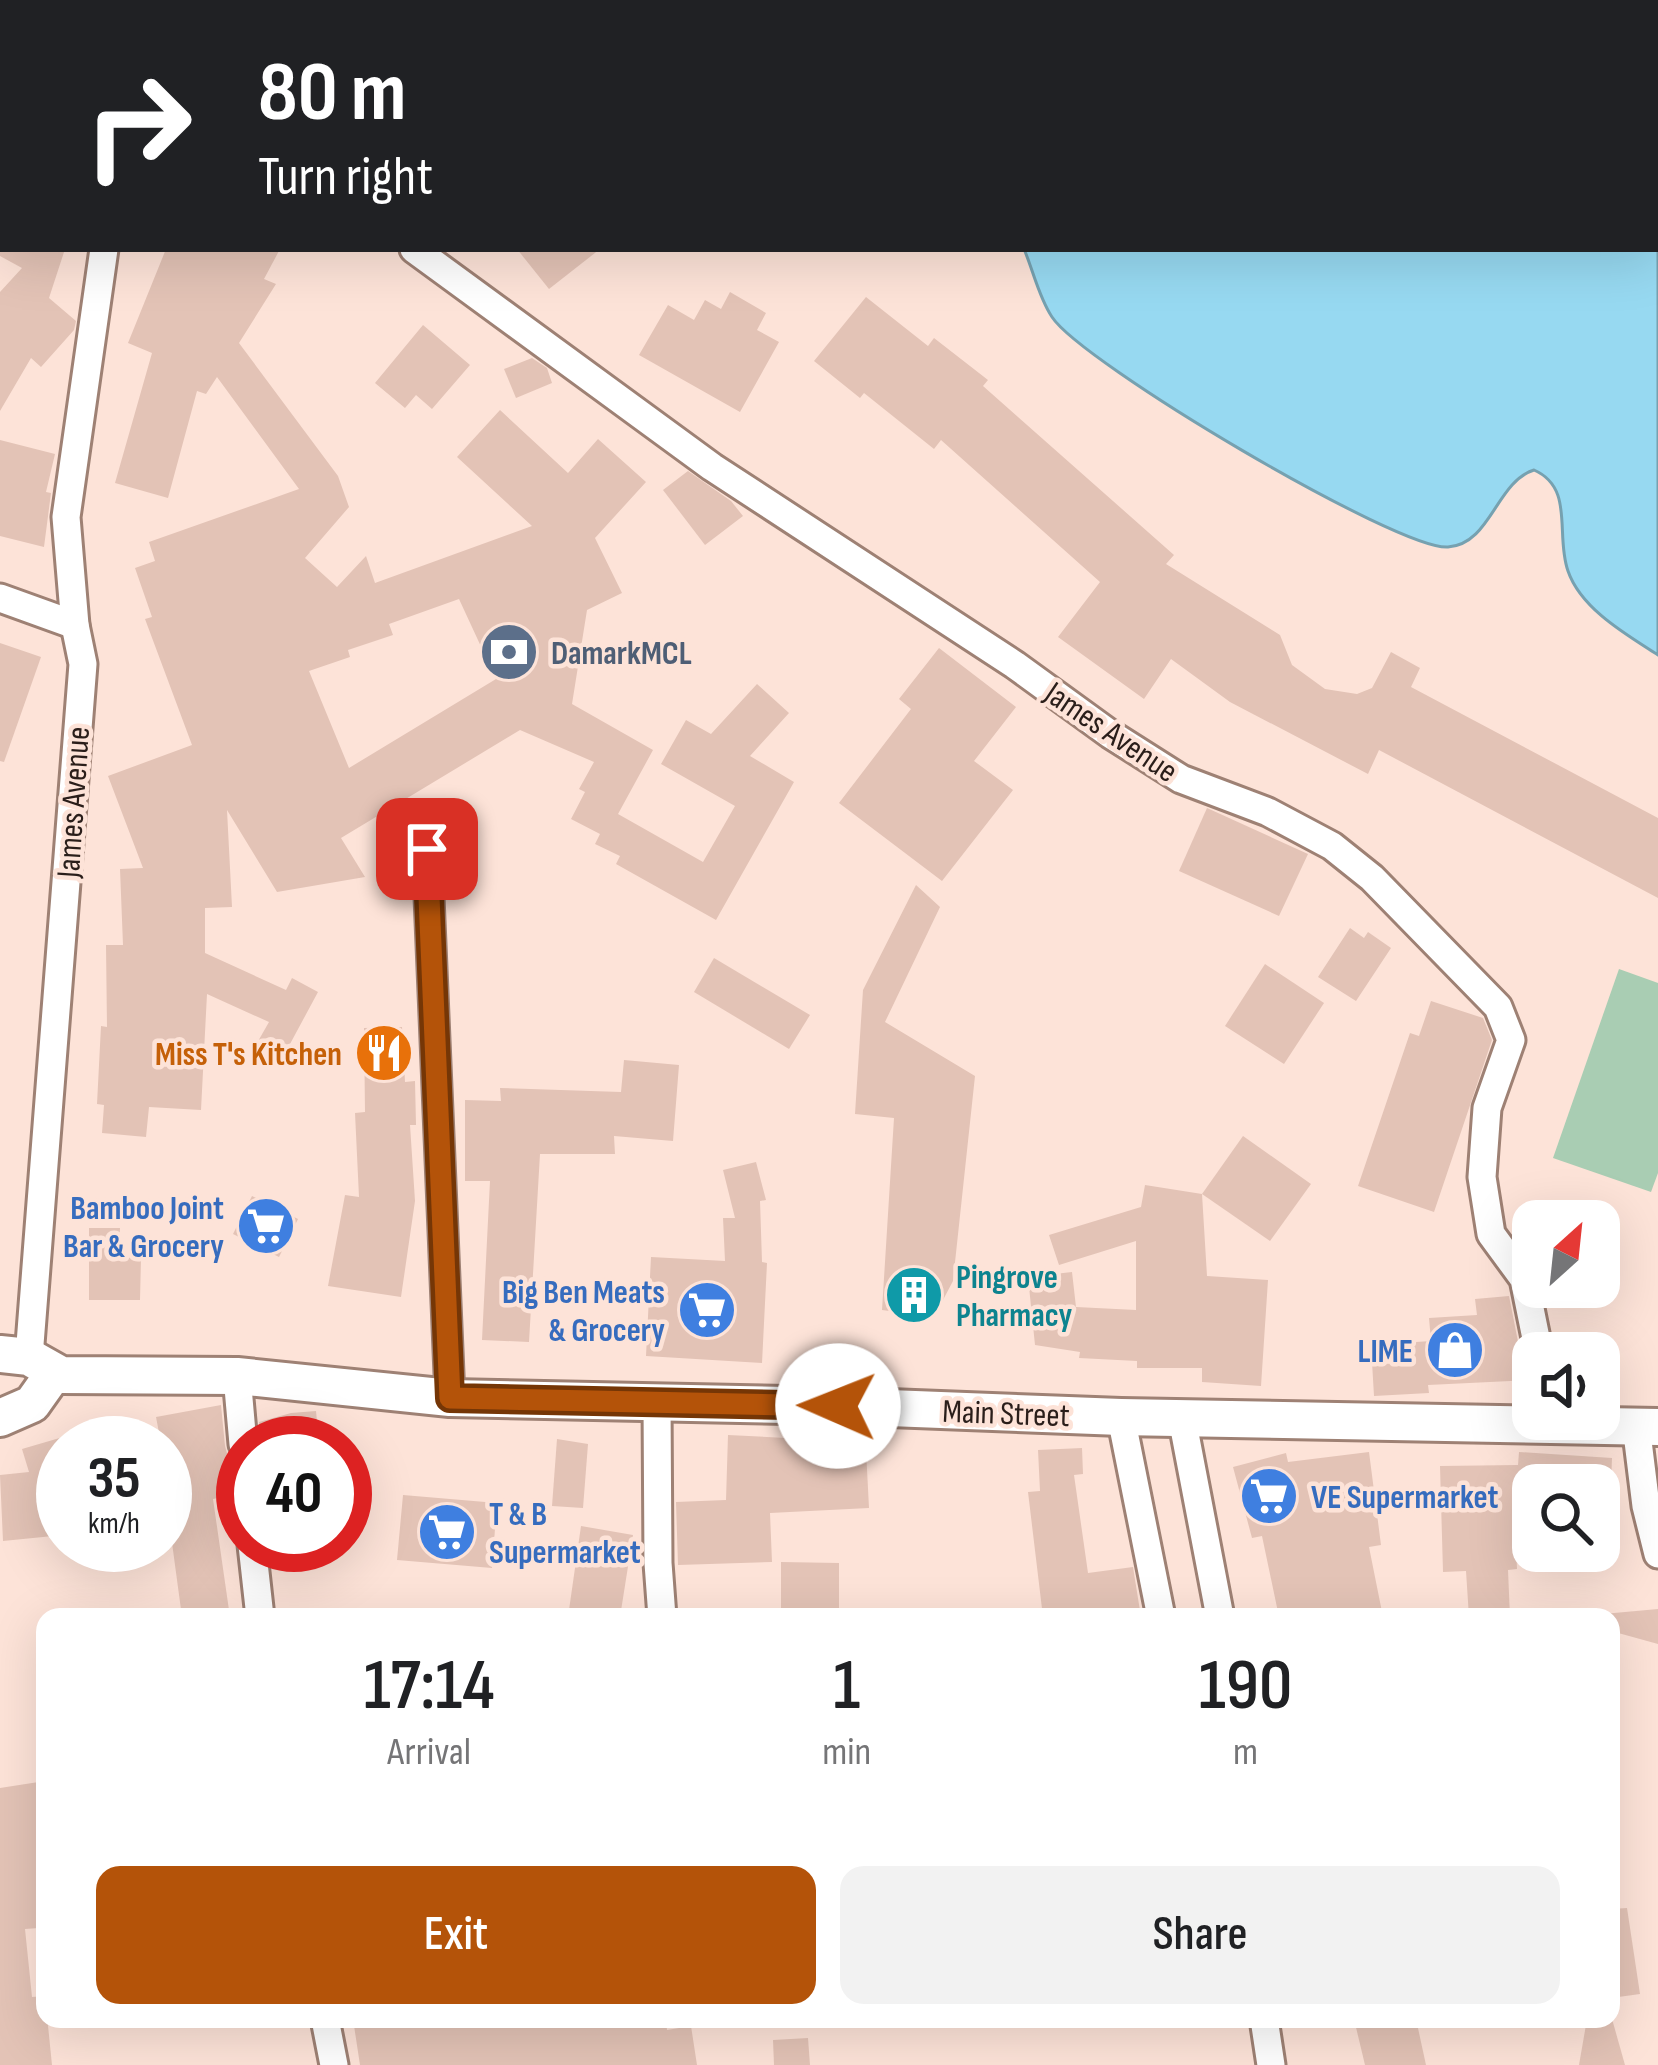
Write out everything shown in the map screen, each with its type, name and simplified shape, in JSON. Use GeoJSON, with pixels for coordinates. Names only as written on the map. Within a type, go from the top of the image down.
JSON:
{"type":"FeatureCollection","features":[{"type":"Feature","properties":{"kind":"street","name":"James Avenue"},"geometry":{"type":"LineString","coordinates":[[28,1362],[83,664],[66,517],[104,252]]}},
{"type":"Feature","properties":{"kind":"street","name":"James Avenue"},"geometry":{"type":"LineString","coordinates":[[418,252],[712,467],[1015,665],[1109,734],[1181,778],[1307,832],[1372,878],[1498,1007],[1511,1040],[1487,1108],[1482,1177],[1491,1234],[1524,1279],[1535,1332]]}},
{"type":"Feature","properties":{"kind":"street"},"geometry":{"type":"LineString","coordinates":[[0,598],[75,625]]}},
{"type":"Feature","properties":{"kind":"street"},"geometry":{"type":"LineString","coordinates":[[427,849],[450,1398]]}},
{"type":"Feature","properties":{"kind":"street"},"geometry":{"type":"LineString","coordinates":[[0,1418],[32,1404],[28,1362]]}},
{"type":"Feature","properties":{"kind":"street","name":"Main Street"},"geometry":{"type":"LineString","coordinates":[[28,1362],[237,1376],[450,1398],[1121,1418],[1512,1421]]}},
{"type":"Feature","properties":{"kind":"street"},"geometry":{"type":"LineString","coordinates":[[237,1376],[241,1416]]}},
{"type":"Feature","properties":{"kind":"street"},"geometry":{"type":"LineString","coordinates":[[657,1402],[661,1608]]}},
{"type":"Feature","properties":{"kind":"street"},"geometry":{"type":"LineString","coordinates":[[1121,1418],[1159,1608]]}},
{"type":"Feature","properties":{"kind":"street"},"geometry":{"type":"LineString","coordinates":[[1182,1418],[1218,1608]]}},
{"type":"Feature","properties":{"kind":"street"},"geometry":{"type":"LineString","coordinates":[[1647,1426],[1646,1507],[1658,1554]]}},
{"type":"Feature","properties":{"kind":"street"},"geometry":{"type":"LineString","coordinates":[[255,1572],[259,1608]]}},
{"type":"Feature","properties":{"kind":"street"},"geometry":{"type":"LineString","coordinates":[[327,2028],[334,2065]]}},
{"type":"Feature","properties":{"kind":"street"},"geometry":{"type":"LineString","coordinates":[[1265,2028],[1271,2065]]}},
{"type":"Feature","properties":{"kind":"green space"},"geometry":{"type":"Polygon","coordinates":[[[1619,969],[1658,983],[1658,1173],[1651,1192],[1553,1158],[1619,969]]]}},
{"type":"Feature","properties":{"kind":"water"},"geometry":{"type":"Polygon","coordinates":[[[1025,252],[1658,252],[1658,655],[1606,620],[1574,585],[1564,557],[1555,488],[1534,470],[1511,487],[1484,524],[1462,543],[1448,547],[1418,540],[1308,488],[1177,411],[1076,340],[1052,317],[1025,252]]]}},
{"type":"Feature","properties":{"kind":"building"},"geometry":{"type":"Polygon","coordinates":[[[0,252],[64,252],[49,298],[76,321],[74,330],[41,367],[31,358],[0,411],[0,292],[22,268],[0,252]]]}},
{"type":"Feature","properties":{"kind":"building"},"geometry":{"type":"Polygon","coordinates":[[[165,252],[278,252],[264,279],[276,284],[239,343],[338,476],[349,507],[305,558],[337,587],[366,556],[375,583],[532,526],[457,457],[500,410],[568,473],[598,439],[646,482],[595,538],[622,593],[587,610],[572,704],[653,750],[618,814],[703,862],[735,806],[661,764],[686,720],[711,734],[757,684],[789,713],[750,756],[794,782],[716,920],[616,864],[620,856],[595,844],[600,834],[571,819],[585,792],[579,789],[594,762],[520,730],[341,838],[365,877],[277,892],[227,810],[232,907],[205,908],[205,953],[286,990],[292,978],[318,992],[283,1057],[257,1043],[269,1022],[207,994],[201,1110],[149,1107],[146,1137],[102,1133],[104,1105],[97,1104],[101,1026],[107,1027],[106,945],[123,945],[120,869],[143,868],[108,776],[192,745],[145,619],[152,617],[135,568],[155,561],[149,542],[299,489],[217,377],[206,394],[197,391],[168,498],[115,483],[152,353],[128,343],[165,252]],[[459,599],[389,624],[393,635],[348,650],[350,657],[309,671],[349,768],[496,679],[459,599]]]}},
{"type":"Feature","properties":{"kind":"building"},"geometry":{"type":"Polygon","coordinates":[[[519,252],[596,252],[549,289],[519,252]]]}},
{"type":"Feature","properties":{"kind":"building"},"geometry":{"type":"Polygon","coordinates":[[[730,292],[766,313],[757,330],[779,342],[740,412],[639,355],[668,305],[694,320],[705,300],[721,309],[730,292]]]}},
{"type":"Feature","properties":{"kind":"building"},"geometry":{"type":"Polygon","coordinates":[[[866,297],[928,346],[934,338],[988,380],[983,386],[1174,555],[1166,564],[1280,635],[1292,665],[1325,689],[1357,694],[1372,688],[1391,652],[1420,668],[1411,687],[1658,818],[1658,898],[1379,750],[1368,774],[1230,702],[1171,659],[1144,699],[1058,637],[1100,582],[941,440],[934,449],[864,393],[860,398],[814,361],[866,297]]]}},
{"type":"Feature","properties":{"kind":"building"},"geometry":{"type":"Polygon","coordinates":[[[423,325],[470,365],[432,409],[416,395],[405,408],[375,383],[423,325]]]}},
{"type":"Feature","properties":{"kind":"building"},"geometry":{"type":"Polygon","coordinates":[[[532,358],[547,368],[552,383],[516,398],[504,369],[532,358]]]}},
{"type":"Feature","properties":{"kind":"building"},"geometry":{"type":"Polygon","coordinates":[[[0,440],[55,454],[46,492],[51,493],[44,547],[0,536],[0,440]]]}},
{"type":"Feature","properties":{"kind":"building"},"geometry":{"type":"Polygon","coordinates":[[[688,471],[731,501],[743,516],[705,545],[663,490],[688,471]]]}},
{"type":"Feature","properties":{"kind":"building"},"geometry":{"type":"Polygon","coordinates":[[[0,643],[41,657],[4,762],[0,761],[0,643]]]}},
{"type":"Feature","properties":{"kind":"building"},"geometry":{"type":"Polygon","coordinates":[[[939,648],[1016,707],[974,761],[1013,790],[942,881],[839,803],[911,709],[899,699],[939,648]]]}},
{"type":"Feature","properties":{"kind":"building"},"geometry":{"type":"Polygon","coordinates":[[[1207,808],[1308,854],[1279,916],[1179,871],[1207,808]]]}},
{"type":"Feature","properties":{"kind":"building"},"geometry":{"type":"Polygon","coordinates":[[[916,885],[940,907],[885,1022],[975,1076],[953,1281],[934,1317],[882,1310],[894,1118],[855,1114],[863,990],[916,885]]]}},
{"type":"Feature","properties":{"kind":"building"},"geometry":{"type":"Polygon","coordinates":[[[1350,928],[1364,938],[1368,932],[1391,948],[1356,1001],[1318,977],[1350,928]]]}},
{"type":"Feature","properties":{"kind":"building"},"geometry":{"type":"Polygon","coordinates":[[[714,958],[810,1015],[789,1049],[694,992],[714,958]]]}},
{"type":"Feature","properties":{"kind":"building"},"geometry":{"type":"Polygon","coordinates":[[[1265,964],[1324,1003],[1284,1064],[1225,1026],[1265,964]]]}},
{"type":"Feature","properties":{"kind":"building"},"geometry":{"type":"Polygon","coordinates":[[[1431,1001],[1483,1018],[1492,1040],[1434,1212],[1358,1186],[1410,1033],[1419,1036],[1431,1001]]]}},
{"type":"Feature","properties":{"kind":"building"},"geometry":{"type":"Polygon","coordinates":[[[402,1027],[405,1082],[415,1081],[416,1125],[410,1125],[415,1201],[401,1297],[328,1286],[345,1195],[359,1197],[355,1113],[365,1112],[364,1028],[402,1027]]]}},
{"type":"Feature","properties":{"kind":"building"},"geometry":{"type":"Polygon","coordinates":[[[624,1060],[679,1065],[673,1141],[614,1136],[615,1154],[540,1154],[529,1342],[482,1340],[490,1181],[465,1181],[465,1100],[501,1101],[500,1088],[621,1092],[624,1060]]]}},
{"type":"Feature","properties":{"kind":"building"},"geometry":{"type":"Polygon","coordinates":[[[1243,1136],[1311,1184],[1270,1241],[1202,1194],[1243,1136]]]}},
{"type":"Feature","properties":{"kind":"building","name":"Big Ben Meats & Grocery"},"geometry":{"type":"Polygon","coordinates":[[[756,1162],[766,1200],[760,1201],[762,1262],[767,1263],[762,1363],[646,1356],[651,1257],[725,1261],[723,1218],[735,1218],[723,1170],[756,1162]]]}},
{"type":"Feature","properties":{"kind":"building"},"geometry":{"type":"Polygon","coordinates":[[[1145,1185],[1202,1194],[1207,1276],[1268,1280],[1261,1386],[1202,1382],[1202,1368],[1137,1368],[1137,1361],[1079,1358],[1080,1352],[1035,1345],[1028,1277],[1072,1272],[1076,1307],[1136,1310],[1136,1241],[1059,1265],[1049,1235],[1141,1207],[1145,1185]]]}},
{"type":"Feature","properties":{"kind":"building","name":"Bamboo Joint Bar & Grocery"},"geometry":{"type":"Polygon","coordinates":[[[252,1196],[298,1219],[279,1257],[233,1234],[252,1196]]]}},
{"type":"Feature","properties":{"kind":"building"},"geometry":{"type":"Polygon","coordinates":[[[89,1228],[120,1228],[119,1257],[141,1258],[140,1300],[89,1300],[89,1228]]]}},
{"type":"Feature","properties":{"kind":"building"},"geometry":{"type":"Polygon","coordinates":[[[1509,1296],[1516,1332],[1512,1332],[1512,1381],[1428,1385],[1429,1393],[1374,1396],[1371,1345],[1431,1341],[1429,1318],[1477,1315],[1475,1299],[1509,1296]]]}},
{"type":"Feature","properties":{"kind":"building"},"geometry":{"type":"Polygon","coordinates":[[[221,1405],[222,1416],[216,1416],[213,1499],[216,1572],[224,1572],[229,1608],[181,1608],[176,1572],[192,1572],[192,1416],[161,1416],[221,1405]]]}},
{"type":"Feature","properties":{"kind":"building"},"geometry":{"type":"Polygon","coordinates":[[[316,1411],[316,1416],[280,1416],[316,1411]]]}},
{"type":"Feature","properties":{"kind":"building"},"geometry":{"type":"Polygon","coordinates":[[[786,1428],[865,1430],[869,1508],[770,1513],[772,1562],[678,1565],[676,1502],[726,1500],[728,1435],[786,1438],[786,1428]]]}},
{"type":"Feature","properties":{"kind":"building"},"geometry":{"type":"Polygon","coordinates":[[[557,1439],[588,1444],[583,1508],[552,1506],[557,1439]]]}},
{"type":"Feature","properties":{"kind":"building"},"geometry":{"type":"Polygon","coordinates":[[[36,1445],[36,1538],[3,1541],[0,1475],[29,1472],[22,1449],[36,1445]]]}},
{"type":"Feature","properties":{"kind":"building"},"geometry":{"type":"Polygon","coordinates":[[[1082,1448],[1083,1474],[1074,1475],[1088,1573],[1133,1567],[1140,1608],[1042,1608],[1028,1492],[1040,1491],[1038,1450],[1082,1448]]]}},
{"type":"Feature","properties":{"kind":"building"},"geometry":{"type":"Polygon","coordinates":[[[1369,1452],[1381,1545],[1369,1547],[1381,1608],[1277,1608],[1262,1536],[1252,1538],[1233,1467],[1286,1453],[1288,1462],[1369,1452]]]}},
{"type":"Feature","properties":{"kind":"building"},"geometry":{"type":"Polygon","coordinates":[[[1519,1452],[1612,1458],[1612,1464],[1518,1464],[1519,1452]]]}},
{"type":"Feature","properties":{"kind":"building"},"geometry":{"type":"Polygon","coordinates":[[[1512,1465],[1510,1608],[1468,1608],[1466,1571],[1443,1572],[1440,1466],[1512,1465]]]}},
{"type":"Feature","properties":{"kind":"building","name":"T & B Supermarket"},"geometry":{"type":"Polygon","coordinates":[[[403,1495],[497,1503],[492,1568],[397,1560],[403,1495]]]}},
{"type":"Feature","properties":{"kind":"building"},"geometry":{"type":"Polygon","coordinates":[[[581,1526],[633,1535],[621,1608],[569,1608],[581,1526]]]}},
{"type":"Feature","properties":{"kind":"building"},"geometry":{"type":"Polygon","coordinates":[[[781,1562],[839,1563],[839,1608],[781,1608],[781,1562]]]}},
{"type":"Feature","properties":{"kind":"building"},"geometry":{"type":"Polygon","coordinates":[[[1658,1609],[1658,1644],[1620,1633],[1620,1612],[1658,1609]]]}},
{"type":"Feature","properties":{"kind":"building"},"geometry":{"type":"Polygon","coordinates":[[[36,1782],[36,1928],[25,1929],[36,2028],[48,2028],[52,2065],[0,2065],[0,1788],[36,1782]]]}},
{"type":"Feature","properties":{"kind":"building"},"geometry":{"type":"Polygon","coordinates":[[[1620,1908],[1627,1908],[1640,1994],[1620,1997],[1620,1908]]]}},
{"type":"Feature","properties":{"kind":"building"},"geometry":{"type":"Polygon","coordinates":[[[354,2028],[691,2028],[697,2065],[360,2065],[354,2028]]]}},
{"type":"Feature","properties":{"kind":"building"},"geometry":{"type":"Polygon","coordinates":[[[1356,2028],[1418,2028],[1426,2065],[1365,2065],[1356,2028]]]}},
{"type":"Feature","properties":{"kind":"building"},"geometry":{"type":"Polygon","coordinates":[[[1585,2028],[1615,2028],[1625,2065],[1579,2065],[1585,2028]]]}},
{"type":"Feature","properties":{"kind":"building"},"geometry":{"type":"Polygon","coordinates":[[[808,2038],[810,2065],[774,2065],[773,2040],[808,2038]]]}},
{"type":"Feature","properties":{"kind":"place","name":"DamarkMCL"},"geometry":{"type":"Point","coordinates":[509,652]}},
{"type":"Feature","properties":{"kind":"place","name":"Miss T's Kitchen"},"geometry":{"type":"Point","coordinates":[384,1053]}},
{"type":"Feature","properties":{"kind":"place","name":"Bamboo Joint Bar & Grocery"},"geometry":{"type":"Point","coordinates":[266,1226]}},
{"type":"Feature","properties":{"kind":"place","name":"Pingrove Pharmacy"},"geometry":{"type":"Point","coordinates":[914,1295]}},
{"type":"Feature","properties":{"kind":"place","name":"Big Ben Meats & Grocery"},"geometry":{"type":"Point","coordinates":[707,1310]}},
{"type":"Feature","properties":{"kind":"place","name":"LIME"},"geometry":{"type":"Point","coordinates":[1455,1350]}},
{"type":"Feature","properties":{"kind":"place","name":"VE Supermarket"},"geometry":{"type":"Point","coordinates":[1269,1496]}},
{"type":"Feature","properties":{"kind":"place","name":"T & B Supermarket"},"geometry":{"type":"Point","coordinates":[447,1532]}},
{"type":"Feature","properties":{"kind":"route"},"geometry":{"type":"LineString","coordinates":[[427,849],[450,1398],[838,1406]]}}]}
